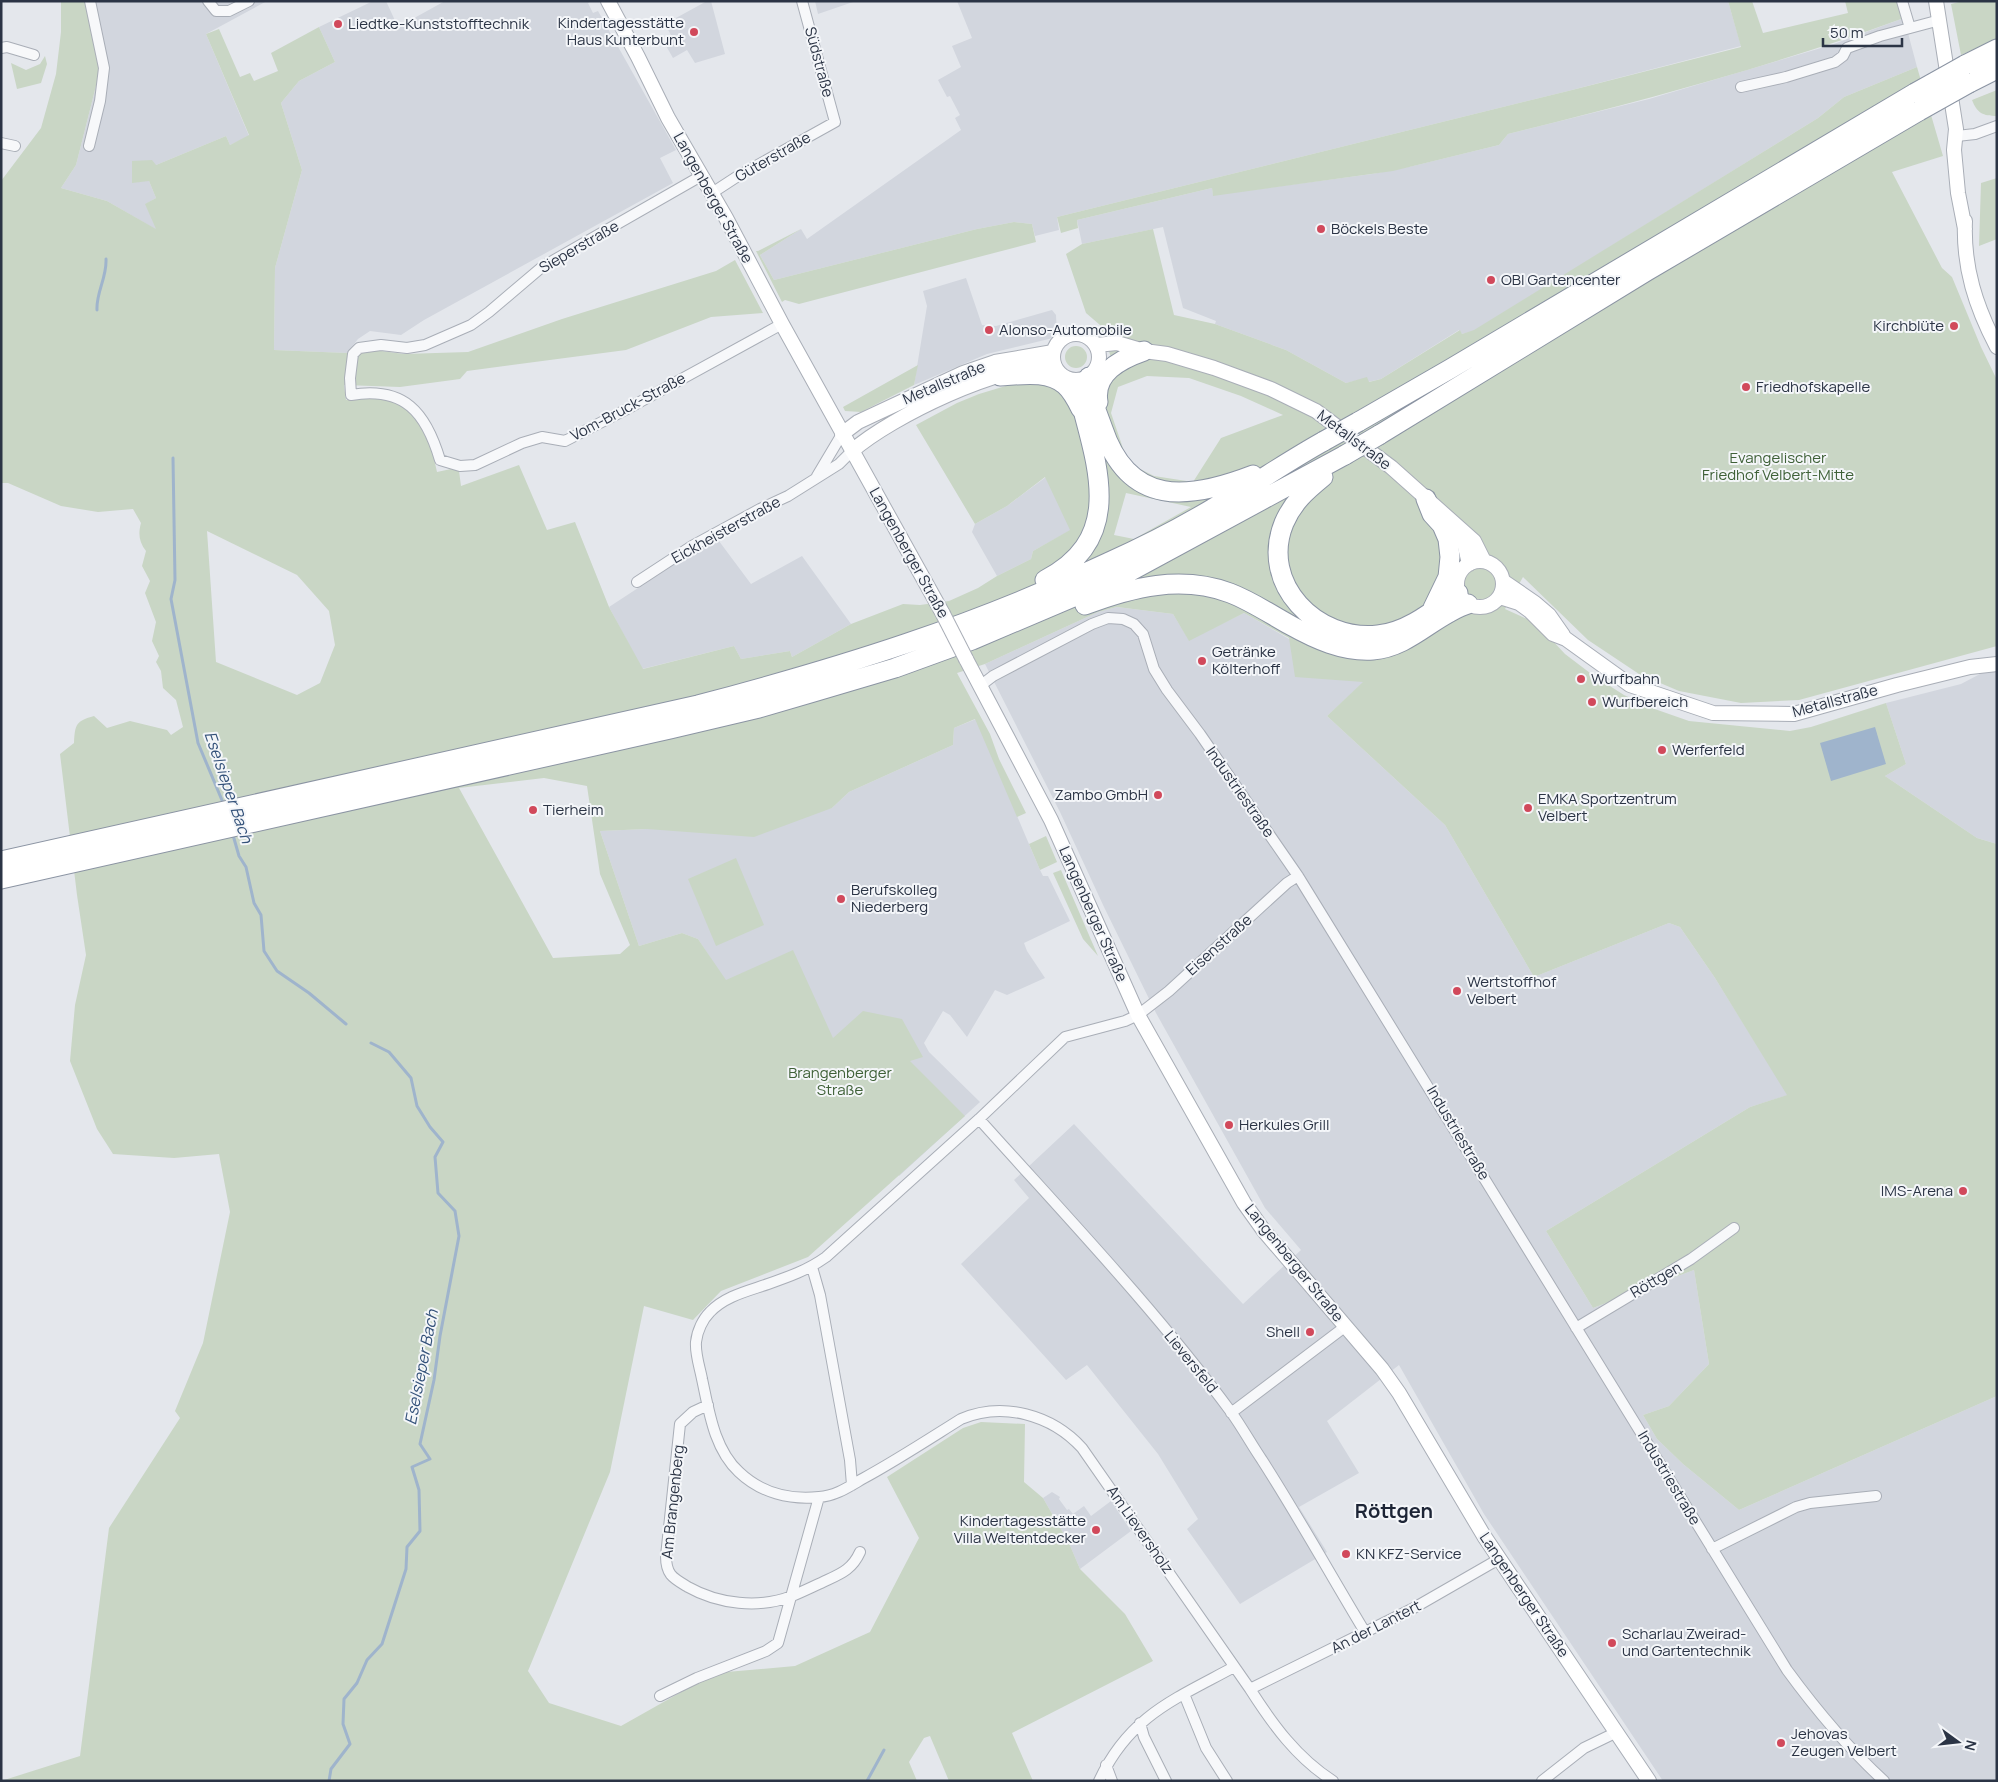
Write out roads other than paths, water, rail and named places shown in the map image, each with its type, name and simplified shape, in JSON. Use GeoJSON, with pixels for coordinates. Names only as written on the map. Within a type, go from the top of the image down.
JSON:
{"type":"FeatureCollection","features":[{"type":"Feature","properties":{"kind":"highway"},"geometry":{"type":"LineString","coordinates":[[372,787],[806,677],[888,651],[1028,599],[1110,562],[1219,505],[1294,458],[1967,74],[1997,49]]}},
{"type":"Feature","properties":{"kind":"highway"},"geometry":{"type":"LineString","coordinates":[[1967,74],[1997,69]]}},
{"type":"Feature","properties":{"kind":"highway"},"geometry":{"type":"LineString","coordinates":[[1,879],[92,850],[372,787],[759,708],[895,668],[1057,606],[1118,578],[1345,455],[1647,271],[1917,102]]}},
{"type":"Feature","properties":{"kind":"highway"},"geometry":{"type":"LineString","coordinates":[[1102,428],[1097,397],[1101,380],[1109,369],[1126,357],[1144,351]]}},
{"type":"Feature","properties":{"kind":"highway"},"geometry":{"type":"LineString","coordinates":[[1088,374],[1090,394],[1113,455],[1123,469],[1136,480],[1152,487],[1172,492],[1192,493],[1234,482],[1294,458]]}},
{"type":"Feature","properties":{"kind":"highway"},"geometry":{"type":"LineString","coordinates":[[1028,599],[1040,582],[1064,569],[1080,555],[1097,521],[1100,481],[1084,413],[1088,374]]}},
{"type":"Feature","properties":{"kind":"highway"},"geometry":{"type":"LineString","coordinates":[[1000,376],[1043,375],[1055,379],[1066,385],[1084,413]]}},
{"type":"Feature","properties":{"kind":"highway"},"geometry":{"type":"LineString","coordinates":[[1345,455],[1322,478],[1303,492],[1295,502],[1283,525],[1279,551],[1280,565],[1284,580],[1300,608],[1323,626],[1351,635],[1379,635],[1393,632],[1463,598]]}},
{"type":"Feature","properties":{"kind":"highway"},"geometry":{"type":"LineString","coordinates":[[1426,499],[1432,514],[1442,525],[1448,539],[1450,557],[1448,577],[1432,612]]}},
{"type":"Feature","properties":{"kind":"highway"},"geometry":{"type":"LineString","coordinates":[[1057,606],[1080,607],[1106,597],[1153,585],[1205,586],[1230,593],[1311,636],[1332,644],[1371,650],[1400,644],[1453,610],[1463,598]]}},
{"type":"Feature","properties":{"kind":"highway"},"geometry":{"type":"LineString","coordinates":[[1,861],[92,850]]}},
{"type":"Feature","properties":{"kind":"main road","name":"Langenberger Straße"},"geometry":{"type":"LineString","coordinates":[[608,1],[701,176],[943,614],[1051,820],[1138,1015],[1244,1203],[1264,1231],[1382,1369],[1399,1393],[1499,1559],[1649,1781]]}},
{"type":"Feature","properties":{"kind":"main road"},"geometry":{"type":"LineString","coordinates":[[1936,1],[1957,136],[1954,150],[1970,282],[1976,302],[1997,347]]}},
{"type":"Feature","properties":{"kind":"main road"},"geometry":{"type":"LineString","coordinates":[[1072,334],[1081,334],[1090,338],[1096,345],[1099,353],[1088,374],[1062,377],[1053,359],[1057,344],[1064,337],[1072,334]]}},
{"type":"Feature","properties":{"kind":"main road","name":"Metallstraße"},"geometry":{"type":"LineString","coordinates":[[1096,345],[1117,343],[1144,351],[1167,354],[1214,368],[1270,389],[1316,411],[1390,467],[1474,540],[1484,561]]}},
{"type":"Feature","properties":{"kind":"main road","name":"Metallstraße"},"geometry":{"type":"LineString","coordinates":[[1088,374],[1107,357],[1144,351]]}},
{"type":"Feature","properties":{"kind":"main road","name":"Metallstraße"},"geometry":{"type":"LineString","coordinates":[[842,434],[858,422],[963,373],[995,362],[1053,359]]}},
{"type":"Feature","properties":{"kind":"main road","name":"Metallstraße"},"geometry":{"type":"LineString","coordinates":[[852,451],[866,438],[966,387],[1042,365],[1053,359]]}},
{"type":"Feature","properties":{"kind":"main road"},"geometry":{"type":"LineString","coordinates":[[1461,530],[1468,564]]}},
{"type":"Feature","properties":{"kind":"main road"},"geometry":{"type":"LineString","coordinates":[[1484,561],[1499,570],[1503,581],[1500,597],[1487,607],[1477,608],[1463,598],[1456,586],[1459,573],[1468,564],[1484,561]]}},
{"type":"Feature","properties":{"kind":"main road","name":"Metallstraße"},"geometry":{"type":"LineString","coordinates":[[1503,581],[1536,602],[1549,615],[1566,639]]}},
{"type":"Feature","properties":{"kind":"main road","name":"Metallstraße"},"geometry":{"type":"LineString","coordinates":[[1500,597],[1519,603],[1553,634],[1566,639],[1630,685],[1713,713],[1794,714],[1970,667],[1997,664]]}},
{"type":"Feature","properties":{"kind":"main road","name":"Metallstraße"},"geometry":{"type":"LineString","coordinates":[[1970,667],[1997,656]]}},
{"type":"Feature","properties":{"kind":"street"},"geometry":{"type":"LineString","coordinates":[[89,146],[100,101],[104,68],[90,1]]}},
{"type":"Feature","properties":{"kind":"street"},"geometry":{"type":"LineString","coordinates":[[208,1],[216,12],[229,11],[248,1]]}},
{"type":"Feature","properties":{"kind":"street","name":"Südstraße"},"geometry":{"type":"LineString","coordinates":[[802,1],[835,122]]}},
{"type":"Feature","properties":{"kind":"street"},"geometry":{"type":"LineString","coordinates":[[1902,1],[1910,28]]}},
{"type":"Feature","properties":{"kind":"street"},"geometry":{"type":"LineString","coordinates":[[1741,87],[1786,77],[1835,62],[1843,56],[1847,48],[1880,36],[1940,20]]}},
{"type":"Feature","properties":{"kind":"street"},"geometry":{"type":"LineString","coordinates":[[1,48],[7,47],[34,54]]}},
{"type":"Feature","properties":{"kind":"street","name":"Güterstraße"},"geometry":{"type":"LineString","coordinates":[[712,193],[738,176],[835,122]]}},
{"type":"Feature","properties":{"kind":"street"},"geometry":{"type":"LineString","coordinates":[[1957,136],[1975,134],[1997,126]]}},
{"type":"Feature","properties":{"kind":"street"},"geometry":{"type":"LineString","coordinates":[[1,143],[15,146]]}},
{"type":"Feature","properties":{"kind":"street","name":"Sieperstraße"},"geometry":{"type":"LineString","coordinates":[[351,395],[350,378],[353,354],[359,348],[381,345],[407,348],[438,341],[471,325],[542,267],[561,254],[701,176]]}},
{"type":"Feature","properties":{"kind":"street","name":"Vom-Bruck-Straße"},"geometry":{"type":"LineString","coordinates":[[351,395],[365,392],[406,402],[418,411],[424,420],[440,460],[460,466],[475,465],[522,443],[542,437],[565,441],[782,324]]}},
{"type":"Feature","properties":{"kind":"street","name":"Eickheisterstraße"},"geometry":{"type":"LineString","coordinates":[[815,479],[842,434]]}},
{"type":"Feature","properties":{"kind":"street","name":"Eickheisterstraße"},"geometry":{"type":"LineString","coordinates":[[638,582],[692,546],[760,508],[788,496],[839,464],[852,451]]}},
{"type":"Feature","properties":{"kind":"street","name":"Industriestraße"},"geometry":{"type":"LineString","coordinates":[[980,686],[992,676],[1092,624],[1108,618],[1123,619],[1134,624],[1143,634],[1154,669],[1167,690],[1200,734],[1298,876],[1787,1670],[1817,1712],[1884,1781]]}},
{"type":"Feature","properties":{"kind":"street","name":"Eisenstraße"},"geometry":{"type":"LineString","coordinates":[[1138,1015],[1169,990],[1287,883],[1298,876]]}},
{"type":"Feature","properties":{"kind":"street"},"geometry":{"type":"LineString","coordinates":[[812,1267],[820,1295],[850,1460],[852,1485],[835,1494],[798,1498],[777,1495],[762,1488],[738,1472],[723,1453],[708,1405],[696,1342],[702,1324],[711,1311],[722,1302],[812,1267],[838,1247],[980,1119],[1065,1037],[1125,1022],[1138,1015]]}},
{"type":"Feature","properties":{"kind":"street","name":"Lieversfeld"},"geometry":{"type":"LineString","coordinates":[[980,1119],[1093,1244],[1231,1413],[1301,1521],[1365,1632]]}},
{"type":"Feature","properties":{"kind":"street","name":"Röttgen"},"geometry":{"type":"LineString","coordinates":[[1576,1328],[1691,1259],[1713,1245],[1734,1228]]}},
{"type":"Feature","properties":{"kind":"street"},"geometry":{"type":"LineString","coordinates":[[1231,1413],[1346,1326]]}},
{"type":"Feature","properties":{"kind":"street","name":"Am Brangenberg"},"geometry":{"type":"LineString","coordinates":[[708,1405],[693,1412],[680,1424],[666,1556],[668,1572],[671,1576],[694,1591],[732,1602],[773,1601],[791,1597],[839,1574],[854,1565],[860,1552]]}},
{"type":"Feature","properties":{"kind":"street","name":"Am Lieversholz"},"geometry":{"type":"LineString","coordinates":[[852,1485],[961,1419],[982,1413],[995,1411],[1020,1413],[1047,1421],[1061,1428],[1082,1448],[1290,1746],[1313,1767],[1333,1781]]}},
{"type":"Feature","properties":{"kind":"street"},"geometry":{"type":"LineString","coordinates":[[1712,1549],[1796,1507],[1810,1503],[1876,1496]]}},
{"type":"Feature","properties":{"kind":"street"},"geometry":{"type":"LineString","coordinates":[[660,1696],[697,1678],[766,1651],[778,1643],[819,1497]]}},
{"type":"Feature","properties":{"kind":"street","name":"An der Lantert"},"geometry":{"type":"LineString","coordinates":[[1250,1689],[1412,1609],[1499,1559]]}},
{"type":"Feature","properties":{"kind":"street"},"geometry":{"type":"LineString","coordinates":[[1099,1781],[1106,1765],[1123,1740],[1147,1716],[1234,1667]]}},
{"type":"Feature","properties":{"kind":"street"},"geometry":{"type":"LineString","coordinates":[[1184,1694],[1206,1748],[1227,1781]]}},
{"type":"Feature","properties":{"kind":"street"},"geometry":{"type":"LineString","coordinates":[[1140,1723],[1144,1738],[1166,1781]]}},
{"type":"Feature","properties":{"kind":"street"},"geometry":{"type":"LineString","coordinates":[[1542,1781],[1584,1748],[1617,1732]]}},
{"type":"Feature","properties":{"kind":"street"},"geometry":{"type":"LineString","coordinates":[[1106,1765],[1112,1781]]}},
{"type":"Feature","properties":{"kind":"water"},"geometry":{"type":"Polygon","coordinates":[[[1875,727],[1886,764],[1831,781],[1820,743],[1875,727]]]}},
{"type":"Feature","properties":{"kind":"waterway","name":"Eselsieper Bach"},"geometry":{"type":"LineString","coordinates":[[97,310],[106,259]]}},
{"type":"Feature","properties":{"kind":"waterway","name":"Eselsieper Bach"},"geometry":{"type":"LineString","coordinates":[[173,458],[175,580],[171,599],[198,743],[224,805]]}},
{"type":"Feature","properties":{"kind":"waterway","name":"Eselsieper Bach"},"geometry":{"type":"LineString","coordinates":[[233,835],[239,856],[246,867],[254,903],[261,915],[264,951],[277,971],[309,993],[346,1024]]}},
{"type":"Feature","properties":{"kind":"waterway","name":"Eselsieper Bach"},"geometry":{"type":"LineString","coordinates":[[329,1781],[331,1769],[350,1744],[343,1724],[344,1699],[357,1683],[367,1660],[382,1644],[406,1569],[407,1547],[420,1531],[419,1490],[412,1467],[430,1459],[420,1444],[434,1380],[440,1336],[459,1236],[455,1211],[438,1193],[435,1157],[443,1142],[430,1127],[417,1106],[411,1078],[389,1052],[371,1043]]}},
{"type":"Feature","properties":{"kind":"waterway"},"geometry":{"type":"LineString","coordinates":[[867,1781],[884,1750]]}},
{"type":"Feature","properties":{"kind":"place","name":"Liedtke-Kunststofftechnik"},"geometry":{"type":"Point","coordinates":[338,24]}},
{"type":"Feature","properties":{"kind":"place","name":"Kindertagesstätte Haus Kunterbunt"},"geometry":{"type":"Point","coordinates":[694,32]}},
{"type":"Feature","properties":{"kind":"place","name":"Böckels Beste"},"geometry":{"type":"Point","coordinates":[1321,229]}},
{"type":"Feature","properties":{"kind":"place","name":"OBI Gartencenter"},"geometry":{"type":"Point","coordinates":[1491,280]}},
{"type":"Feature","properties":{"kind":"place","name":"Kirchblüte"},"geometry":{"type":"Point","coordinates":[1954,326]}},
{"type":"Feature","properties":{"kind":"place","name":"Alonso-Automobile"},"geometry":{"type":"Point","coordinates":[989,330]}},
{"type":"Feature","properties":{"kind":"place","name":"Friedhofskapelle"},"geometry":{"type":"Point","coordinates":[1746,387]}},
{"type":"Feature","properties":{"kind":"place","name":"Getränke Költerhoff"},"geometry":{"type":"Point","coordinates":[1202,661]}},
{"type":"Feature","properties":{"kind":"place","name":"Wurfbahn"},"geometry":{"type":"Point","coordinates":[1581,679]}},
{"type":"Feature","properties":{"kind":"place","name":"Wurfbereich"},"geometry":{"type":"Point","coordinates":[1592,702]}},
{"type":"Feature","properties":{"kind":"place","name":"Werferfeld"},"geometry":{"type":"Point","coordinates":[1662,750]}},
{"type":"Feature","properties":{"kind":"place","name":"Zambo GmbH"},"geometry":{"type":"Point","coordinates":[1158,795]}},
{"type":"Feature","properties":{"kind":"place","name":"EMKA Sportzentrum Velbert"},"geometry":{"type":"Point","coordinates":[1528,808]}},
{"type":"Feature","properties":{"kind":"place","name":"Tierheim"},"geometry":{"type":"Point","coordinates":[533,810]}},
{"type":"Feature","properties":{"kind":"place","name":"Berufskolleg Niederberg"},"geometry":{"type":"Point","coordinates":[841,899]}},
{"type":"Feature","properties":{"kind":"place","name":"Wertstoffhof Velbert"},"geometry":{"type":"Point","coordinates":[1457,991]}},
{"type":"Feature","properties":{"kind":"place","name":"Herkules Grill"},"geometry":{"type":"Point","coordinates":[1229,1125]}},
{"type":"Feature","properties":{"kind":"place","name":"IMS-Arena"},"geometry":{"type":"Point","coordinates":[1963,1191]}},
{"type":"Feature","properties":{"kind":"place","name":"Shell"},"geometry":{"type":"Point","coordinates":[1310,1332]}},
{"type":"Feature","properties":{"kind":"place","name":"Kindertagesstätte Villa Weltentdecker"},"geometry":{"type":"Point","coordinates":[1096,1530]}},
{"type":"Feature","properties":{"kind":"place","name":"KN KFZ-Service"},"geometry":{"type":"Point","coordinates":[1346,1554]}},
{"type":"Feature","properties":{"kind":"place","name":"Scharlau Zweirad- und Gartentechnik"},"geometry":{"type":"Point","coordinates":[1612,1643]}},
{"type":"Feature","properties":{"kind":"place","name":"Jehovas Zeugen Velbert"},"geometry":{"type":"Point","coordinates":[1781,1743]}},
{"type":"Feature","properties":{"kind":"district","name":"Röttgen"},"geometry":{"type":"Point","coordinates":[1394,1511]}},
{"type":"Feature","properties":{"kind":"park label","name":"Evangelischer Friedhof Velbert-Mitte"},"geometry":{"type":"Point","coordinates":[1778,466]}},
{"type":"Feature","properties":{"kind":"park label","name":"Brangenberger Straße"},"geometry":{"type":"Point","coordinates":[840,1082]}}]}
